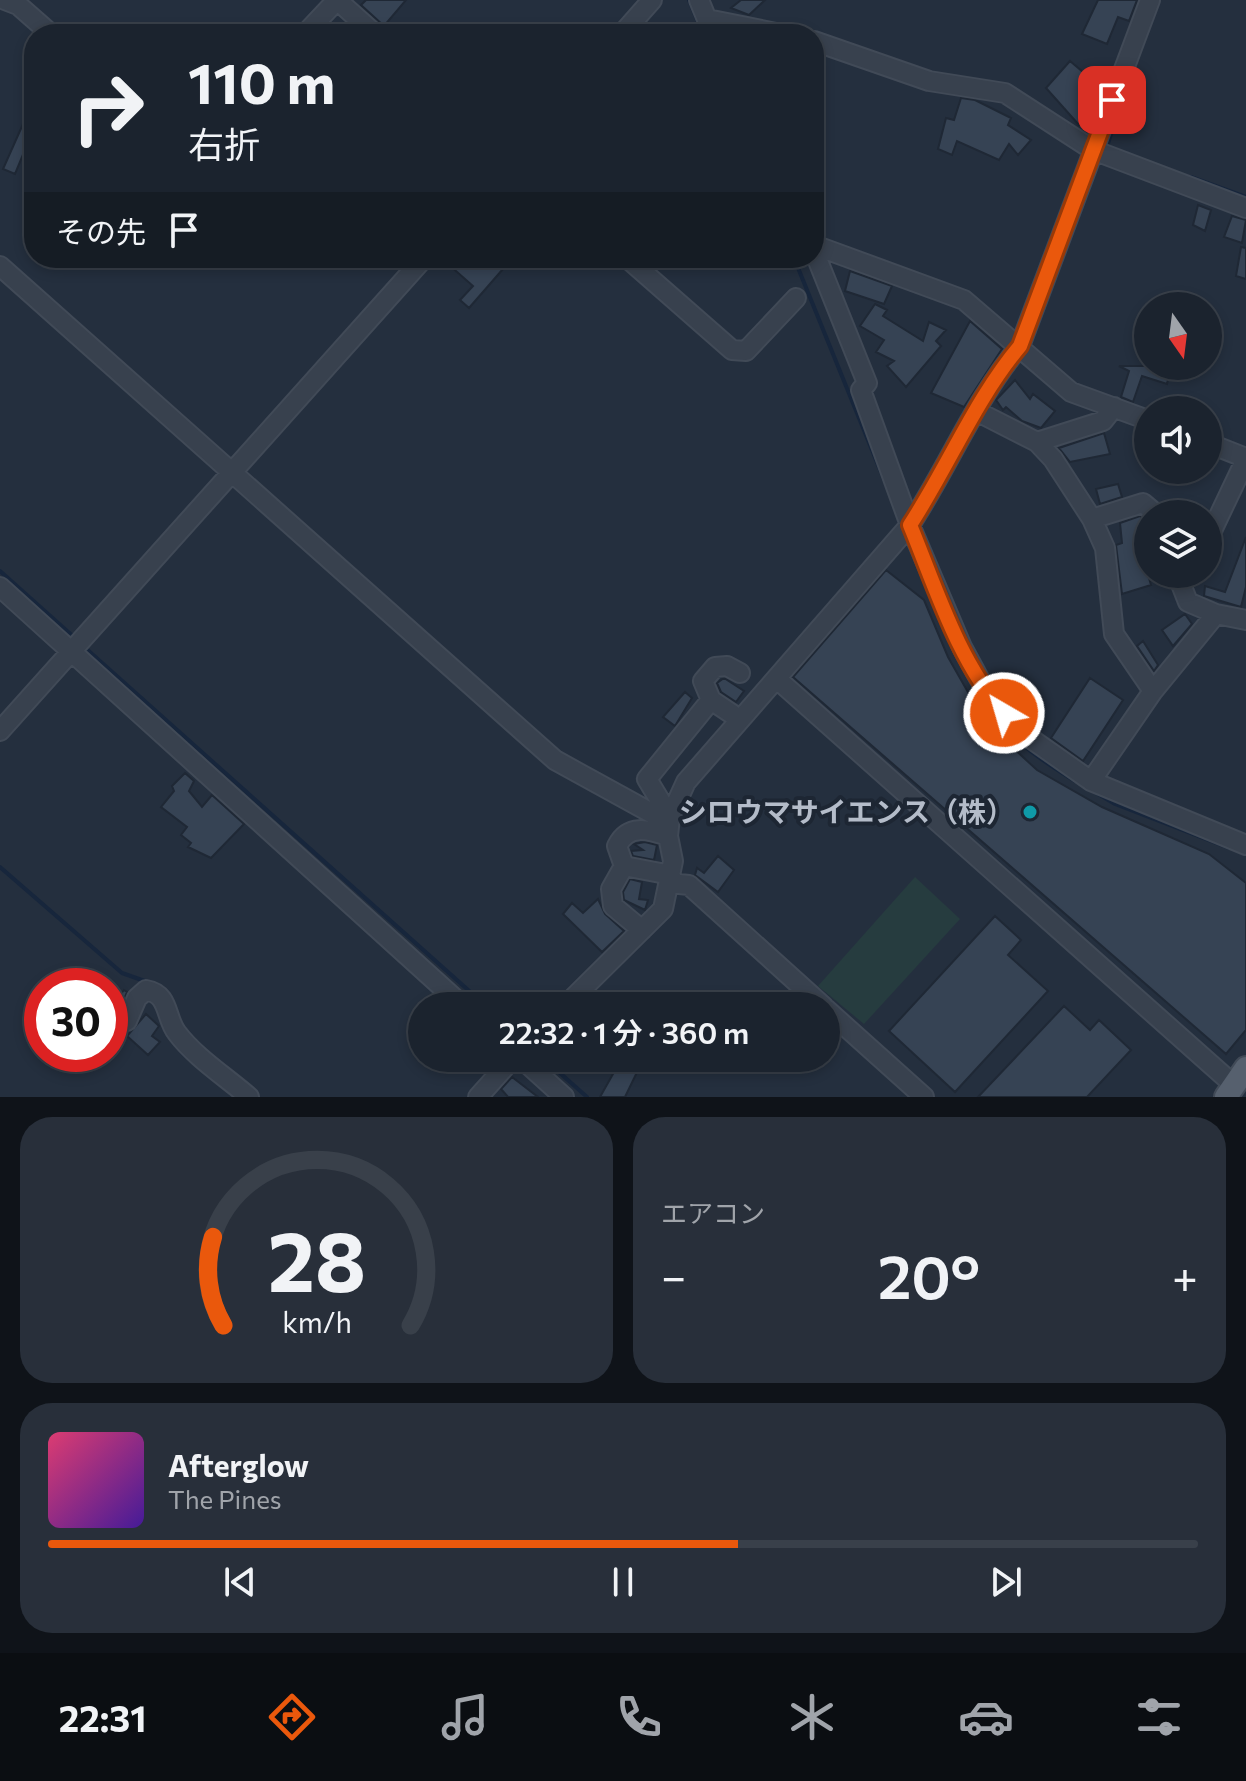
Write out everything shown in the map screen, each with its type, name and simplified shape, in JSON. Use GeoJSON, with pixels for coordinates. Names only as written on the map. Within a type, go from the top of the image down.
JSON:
{"type":"FeatureCollection","features":[{"type":"Feature","properties":{"kind":"street"},"geometry":{"type":"LineString","coordinates":[[5,0],[18,5],[40,24]]}},
{"type":"Feature","properties":{"kind":"street"},"geometry":{"type":"LineString","coordinates":[[314,24],[337,0],[364,24]]}},
{"type":"Feature","properties":{"kind":"street"},"geometry":{"type":"LineString","coordinates":[[631,24],[652,0]]}},
{"type":"Feature","properties":{"kind":"street"},"geometry":{"type":"LineString","coordinates":[[699,0],[709,24]]}},
{"type":"Feature","properties":{"kind":"street"},"geometry":{"type":"LineString","coordinates":[[669,827],[686,782],[910,525],[1004,365],[1020,346],[1150,0]]}},
{"type":"Feature","properties":{"kind":"street"},"geometry":{"type":"LineString","coordinates":[[824,44],[929,81],[1005,93],[1093,150],[1246,208]]}},
{"type":"Feature","properties":{"kind":"street"},"geometry":{"type":"LineString","coordinates":[[824,249],[964,300],[1071,392],[1134,415]]}},
{"type":"Feature","properties":{"kind":"street"},"geometry":{"type":"LineString","coordinates":[[0,266],[555,760],[655,815],[669,827]]}},
{"type":"Feature","properties":{"kind":"street"},"geometry":{"type":"LineString","coordinates":[[0,731],[415,268]]}},
{"type":"Feature","properties":{"kind":"street"},"geometry":{"type":"LineString","coordinates":[[638,268],[732,350],[746,351],[796,298]]}},
{"type":"Feature","properties":{"kind":"street"},"geometry":{"type":"LineString","coordinates":[[821,268],[867,383],[861,390],[910,525],[962,647],[988,695],[1020,731],[1091,781],[1246,845]]}},
{"type":"Feature","properties":{"kind":"street"},"geometry":{"type":"LineString","coordinates":[[1037,442],[1103,421],[1114,407]]}},
{"type":"Feature","properties":{"kind":"street"},"geometry":{"type":"LineString","coordinates":[[978,412],[1037,442],[1053,459],[1092,519],[1105,548],[1114,634],[1153,691]]}},
{"type":"Feature","properties":{"kind":"street"},"geometry":{"type":"LineString","coordinates":[[1222,449],[1246,458],[1222,509]]}},
{"type":"Feature","properties":{"kind":"street"},"geometry":{"type":"LineString","coordinates":[[1092,519],[1134,506]]}},
{"type":"Feature","properties":{"kind":"street"},"geometry":{"type":"LineString","coordinates":[[0,587],[448,992]]}},
{"type":"Feature","properties":{"kind":"street"},"geometry":{"type":"LineString","coordinates":[[1182,588],[1188,602],[1216,614],[1246,620]]}},
{"type":"Feature","properties":{"kind":"street"},"geometry":{"type":"LineString","coordinates":[[1091,781],[1153,691],[1216,614]]}},
{"type":"Feature","properties":{"kind":"street"},"geometry":{"type":"LineString","coordinates":[[732,714],[711,700],[703,681],[708,672],[727,666],[740,673]]}},
{"type":"Feature","properties":{"kind":"street"},"geometry":{"type":"LineString","coordinates":[[777,679],[1235,1083]]}},
{"type":"Feature","properties":{"kind":"street"},"geometry":{"type":"LineString","coordinates":[[579,992],[663,909],[671,879],[669,827],[647,779],[711,700]]}},
{"type":"Feature","properties":{"kind":"street"},"geometry":{"type":"LineString","coordinates":[[642,930],[613,906],[609,897],[624,866],[617,846],[629,833],[643,828],[669,827]]}},
{"type":"Feature","properties":{"kind":"street"},"geometry":{"type":"LineString","coordinates":[[624,866],[689,885],[807,992]]}},
{"type":"Feature","properties":{"kind":"street"},"geometry":{"type":"LineString","coordinates":[[128,1019],[137,998],[146,990],[155,992],[163,1000],[176,1033],[249,1097]]}},
{"type":"Feature","properties":{"kind":"street"},"geometry":{"type":"LineString","coordinates":[[840,1021],[924,1097]]}},
{"type":"Feature","properties":{"kind":"street"},"geometry":{"type":"LineString","coordinates":[[478,1097],[500,1072]]}},
{"type":"Feature","properties":{"kind":"street"},"geometry":{"type":"LineString","coordinates":[[536,1072],[564,1097]]}},
{"type":"Feature","properties":{"kind":"green space"},"geometry":{"type":"Polygon","coordinates":[[[915,877],[960,919],[864,1024],[840,1004],[840,992],[825,992],[818,986],[915,877]]]}},
{"type":"Feature","properties":{"kind":"building"},"geometry":{"type":"Polygon","coordinates":[[[366,0],[406,0],[386,24],[361,5],[366,0]]]}},
{"type":"Feature","properties":{"kind":"building"},"geometry":{"type":"Polygon","coordinates":[[[741,0],[765,0],[749,15],[731,8],[741,0]]]}},
{"type":"Feature","properties":{"kind":"building"},"geometry":{"type":"Polygon","coordinates":[[[1098,0],[1137,0],[1129,21],[1118,17],[1107,44],[1082,34],[1098,0]]]}},
{"type":"Feature","properties":{"kind":"building"},"geometry":{"type":"Polygon","coordinates":[[[1070,61],[1104,90],[1091,108],[1094,111],[1079,125],[1046,88],[1070,61]]]}},
{"type":"Feature","properties":{"kind":"building"},"geometry":{"type":"Polygon","coordinates":[[[961,98],[975,100],[1011,118],[1008,125],[1031,140],[1018,155],[1009,144],[999,160],[957,141],[952,155],[938,149],[946,118],[954,120],[961,98]]]}},
{"type":"Feature","properties":{"kind":"building"},"geometry":{"type":"Polygon","coordinates":[[[24,124],[24,152],[15,174],[3,169],[24,124]]]}},
{"type":"Feature","properties":{"kind":"building"},"geometry":{"type":"Polygon","coordinates":[[[1198,205],[1211,210],[1205,231],[1193,225],[1198,205]]]}},
{"type":"Feature","properties":{"kind":"building"},"geometry":{"type":"Polygon","coordinates":[[[1232,216],[1246,220],[1242,243],[1224,237],[1232,216]]]}},
{"type":"Feature","properties":{"kind":"building"},"geometry":{"type":"Polygon","coordinates":[[[1241,247],[1246,248],[1246,279],[1236,276],[1241,247]]]}},
{"type":"Feature","properties":{"kind":"building"},"geometry":{"type":"Polygon","coordinates":[[[453,268],[503,269],[469,308],[460,300],[473,286],[453,268]]]}},
{"type":"Feature","properties":{"kind":"building"},"geometry":{"type":"Polygon","coordinates":[[[850,271],[892,286],[884,304],[845,291],[850,271]]]}},
{"type":"Feature","properties":{"kind":"building"},"geometry":{"type":"Polygon","coordinates":[[[875,304],[887,310],[883,316],[923,341],[929,322],[946,330],[936,341],[941,346],[906,387],[887,366],[894,361],[876,352],[884,340],[860,326],[875,304]]]}},
{"type":"Feature","properties":{"kind":"building"},"geometry":{"type":"Polygon","coordinates":[[[970,321],[1002,349],[964,407],[931,393],[970,321]]]}},
{"type":"Feature","properties":{"kind":"building"},"geometry":{"type":"Polygon","coordinates":[[[1119,366],[1134,366],[1134,380],[1141,380],[1133,402],[1121,397],[1129,371],[1119,366]]]}},
{"type":"Feature","properties":{"kind":"building"},"geometry":{"type":"Polygon","coordinates":[[[1015,380],[1030,399],[1033,394],[1055,411],[1041,428],[1022,421],[1006,407],[1003,410],[996,400],[1015,380]]]}},
{"type":"Feature","properties":{"kind":"building"},"geometry":{"type":"Polygon","coordinates":[[[1104,433],[1110,454],[1070,462],[1059,448],[1104,433]]]}},
{"type":"Feature","properties":{"kind":"building"},"geometry":{"type":"Polygon","coordinates":[[[1118,484],[1122,497],[1100,504],[1096,489],[1118,484]]]}},
{"type":"Feature","properties":{"kind":"building"},"geometry":{"type":"Polygon","coordinates":[[[1134,518],[1134,588],[1141,588],[1122,594],[1116,545],[1122,543],[1120,523],[1134,518]]]}},
{"type":"Feature","properties":{"kind":"building"},"geometry":{"type":"Polygon","coordinates":[[[1246,537],[1246,587],[1241,607],[1204,596],[1205,588],[1225,592],[1246,537]]]}},
{"type":"Feature","properties":{"kind":"building","name":"シロウマサイエンス（株）"},"geometry":{"type":"Polygon","coordinates":[[[886,570],[924,600],[948,657],[977,708],[999,735],[1037,770],[1102,807],[1209,854],[1246,883],[1246,1030],[1226,1054],[793,677],[886,570]]]}},
{"type":"Feature","properties":{"kind":"building"},"geometry":{"type":"Polygon","coordinates":[[[1185,614],[1192,624],[1173,646],[1162,630],[1185,614]]]}},
{"type":"Feature","properties":{"kind":"building"},"geometry":{"type":"Polygon","coordinates":[[[1143,641],[1158,665],[1154,671],[1137,646],[1143,641]]]}},
{"type":"Feature","properties":{"kind":"building"},"geometry":{"type":"Polygon","coordinates":[[[724,678],[744,691],[736,702],[721,692],[717,683],[724,678]]]}},
{"type":"Feature","properties":{"kind":"building"},"geometry":{"type":"Polygon","coordinates":[[[1090,678],[1123,700],[1083,761],[1051,738],[1090,678]]]}},
{"type":"Feature","properties":{"kind":"building"},"geometry":{"type":"Polygon","coordinates":[[[685,692],[692,698],[675,726],[663,717],[685,692]]]}},
{"type":"Feature","properties":{"kind":"building"},"geometry":{"type":"Polygon","coordinates":[[[185,773],[194,781],[189,791],[202,807],[212,795],[244,824],[211,858],[188,847],[191,843],[181,835],[187,827],[161,807],[174,791],[172,786],[185,773]]]}},
{"type":"Feature","properties":{"kind":"building"},"geometry":{"type":"Polygon","coordinates":[[[645,842],[657,845],[654,860],[633,856],[631,851],[643,850],[634,844],[645,842]]]}},
{"type":"Feature","properties":{"kind":"building"},"geometry":{"type":"Polygon","coordinates":[[[718,856],[734,870],[718,892],[695,875],[697,868],[704,873],[718,856]]]}},
{"type":"Feature","properties":{"kind":"building"},"geometry":{"type":"Polygon","coordinates":[[[630,879],[642,882],[639,899],[648,900],[645,910],[624,900],[623,892],[630,879]]]}},
{"type":"Feature","properties":{"kind":"building"},"geometry":{"type":"Polygon","coordinates":[[[598,899],[605,914],[624,931],[602,952],[563,914],[572,903],[583,913],[598,899]]]}},
{"type":"Feature","properties":{"kind":"building"},"geometry":{"type":"Polygon","coordinates":[[[995,916],[1021,940],[1008,955],[1048,991],[955,1092],[889,1031],[995,916]]]}},
{"type":"Feature","properties":{"kind":"building"},"geometry":{"type":"Polygon","coordinates":[[[1064,1006],[1090,1030],[1099,1020],[1131,1050],[1087,1097],[978,1097],[1064,1006]]]}},
{"type":"Feature","properties":{"kind":"building"},"geometry":{"type":"Polygon","coordinates":[[[146,1014],[159,1026],[152,1036],[160,1042],[148,1055],[128,1035],[146,1014]]]}},
{"type":"Feature","properties":{"kind":"building"},"geometry":{"type":"Polygon","coordinates":[[[614,1072],[637,1072],[625,1097],[600,1097],[614,1072]]]}},
{"type":"Feature","properties":{"kind":"building"},"geometry":{"type":"Polygon","coordinates":[[[512,1077],[538,1097],[508,1097],[501,1089],[512,1077]]]}},
{"type":"Feature","properties":{"kind":"waterway"},"geometry":{"type":"LineString","coordinates":[[689,0],[699,24]]}},
{"type":"Feature","properties":{"kind":"waterway"},"geometry":{"type":"LineString","coordinates":[[1107,147],[1119,108]]}},
{"type":"Feature","properties":{"kind":"waterway"},"geometry":{"type":"LineString","coordinates":[[1191,177],[1246,197]]}},
{"type":"Feature","properties":{"kind":"waterway"},"geometry":{"type":"LineString","coordinates":[[798,268],[885,482]]}},
{"type":"Feature","properties":{"kind":"waterway"},"geometry":{"type":"LineString","coordinates":[[0,571],[76,639]]}},
{"type":"Feature","properties":{"kind":"waterway"},"geometry":{"type":"LineString","coordinates":[[928,590],[951,645]]}},
{"type":"Feature","properties":{"kind":"waterway"},"geometry":{"type":"LineString","coordinates":[[82,645],[470,992]]}},
{"type":"Feature","properties":{"kind":"waterway"},"geometry":{"type":"LineString","coordinates":[[959,660],[978,694]]}},
{"type":"Feature","properties":{"kind":"waterway"},"geometry":{"type":"LineString","coordinates":[[983,701],[1002,726],[1024,746],[1075,781]]}},
{"type":"Feature","properties":{"kind":"waterway"},"geometry":{"type":"LineString","coordinates":[[1093,791],[1115,804],[1229,848]]}},
{"type":"Feature","properties":{"kind":"waterway"},"geometry":{"type":"LineString","coordinates":[[0,867],[122,973],[156,985]]}},
{"type":"Feature","properties":{"kind":"waterway"},"geometry":{"type":"LineString","coordinates":[[559,1072],[587,1097]]}},
{"type":"Feature","properties":{"kind":"place","name":"シロウマサイエンス（株）"},"geometry":{"type":"Point","coordinates":[1030,812]}},
{"type":"Feature","properties":{"kind":"route"},"geometry":{"type":"LineString","coordinates":[[1004,713],[977,677],[910,525],[941,478],[1004,365],[1020,346],[1041,297],[1112,100]]}}]}
